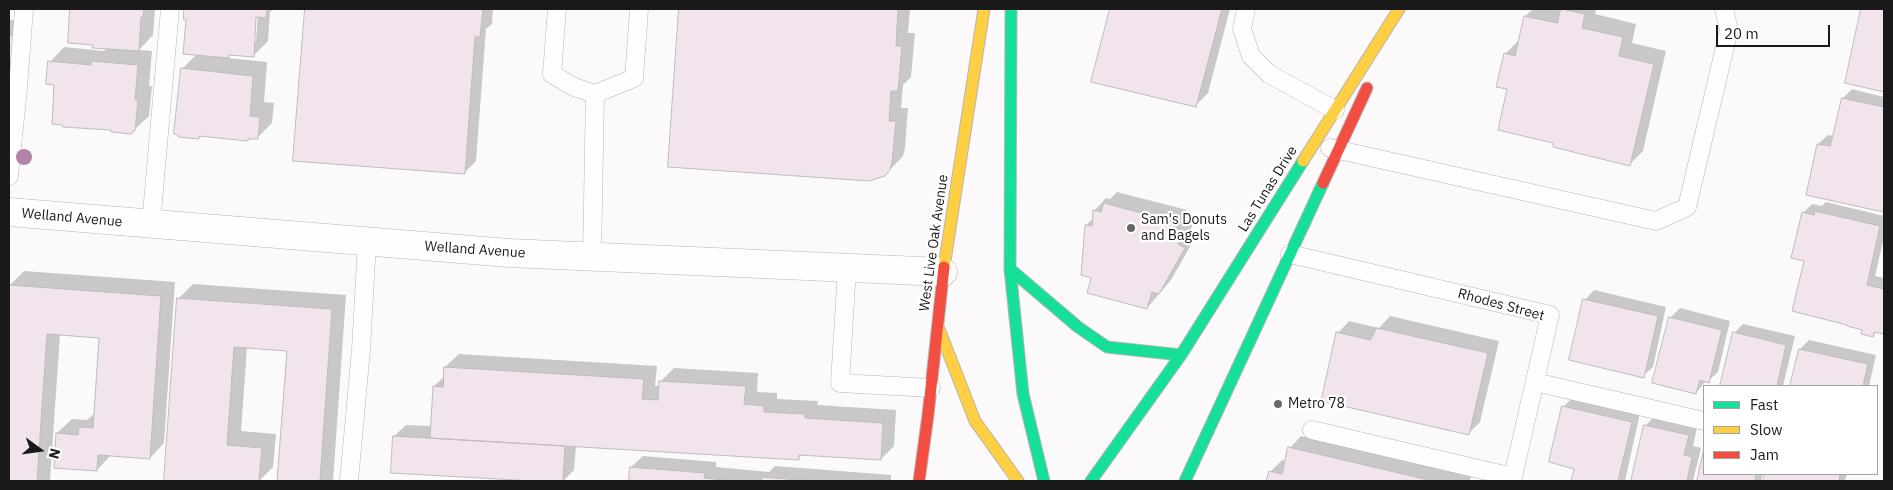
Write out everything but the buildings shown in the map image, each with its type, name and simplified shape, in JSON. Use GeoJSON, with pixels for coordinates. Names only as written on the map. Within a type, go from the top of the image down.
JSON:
{"type":"FeatureCollection","features":[{"type":"Feature","properties":{"kind":"main road","name":"West Live Oak Avenue"},"geometry":{"type":"LineString","coordinates":[[919,481],[943,272],[984,9]]}},
{"type":"Feature","properties":{"kind":"main road"},"geometry":{"type":"LineString","coordinates":[[1011,9],[1010,269],[1023,394],[1044,481]]}},
{"type":"Feature","properties":{"kind":"main road","name":"Las Tunas Drive"},"geometry":{"type":"LineString","coordinates":[[1091,481],[1181,355],[1399,9]]}},
{"type":"Feature","properties":{"kind":"main road"},"geometry":{"type":"LineString","coordinates":[[1185,481],[1403,9]]}},
{"type":"Feature","properties":{"kind":"main road"},"geometry":{"type":"LineString","coordinates":[[1010,269],[1078,327],[1107,347],[1181,355]]}},
{"type":"Feature","properties":{"kind":"main road"},"geometry":{"type":"LineString","coordinates":[[938,325],[975,421],[1018,481]]}},
{"type":"Feature","properties":{"kind":"street","name":"Welland Avenue"},"geometry":{"type":"LineString","coordinates":[[9,212],[509,253],[943,272]]}},
{"type":"Feature","properties":{"kind":"lane"},"geometry":{"type":"LineString","coordinates":[[9,176],[24,9]]}},
{"type":"Feature","properties":{"kind":"lane"},"geometry":{"type":"LineString","coordinates":[[151,224],[170,9]]}},
{"type":"Feature","properties":{"kind":"lane"},"geometry":{"type":"LineString","coordinates":[[557,9],[552,74],[574,87],[595,94],[634,78],[639,9]]}},
{"type":"Feature","properties":{"kind":"lane"},"geometry":{"type":"LineString","coordinates":[[1246,9],[1242,29],[1250,56],[1269,74],[1335,110]]}},
{"type":"Feature","properties":{"kind":"lane"},"geometry":{"type":"LineString","coordinates":[[1316,142],[1338,150],[1477,179],[1656,221],[1687,207],[1729,30],[1724,9]]}},
{"type":"Feature","properties":{"kind":"lane"},"geometry":{"type":"LineString","coordinates":[[592,257],[595,94]]}},
{"type":"Feature","properties":{"kind":"lane"},"geometry":{"type":"LineString","coordinates":[[350,481],[361,350],[367,242]]}},
{"type":"Feature","properties":{"kind":"lane","name":"Rhodes Street"},"geometry":{"type":"LineString","coordinates":[[1290,254],[1550,316],[1513,479]]}},
{"type":"Feature","properties":{"kind":"lane"},"geometry":{"type":"LineString","coordinates":[[847,268],[840,383],[931,388]]}},
{"type":"Feature","properties":{"kind":"lane"},"geometry":{"type":"LineString","coordinates":[[1535,382],[1703,421]]}},
{"type":"Feature","properties":{"kind":"lane"},"geometry":{"type":"LineString","coordinates":[[1312,430],[1513,479]]}},
{"type":"Feature","properties":{"kind":"traffic: fast"},"geometry":{"type":"LineString","coordinates":[[1011,9],[1010,269],[1023,394],[1044,481]]}},
{"type":"Feature","properties":{"kind":"traffic: fast"},"geometry":{"type":"LineString","coordinates":[[1091,481],[1181,355],[1303,161]]}},
{"type":"Feature","properties":{"kind":"traffic: fast"},"geometry":{"type":"LineString","coordinates":[[1185,481],[1323,183]]}},
{"type":"Feature","properties":{"kind":"traffic: fast"},"geometry":{"type":"LineString","coordinates":[[1010,269],[1078,327],[1107,347],[1181,355]]}},
{"type":"Feature","properties":{"kind":"traffic: slow"},"geometry":{"type":"LineString","coordinates":[[944,267],[984,9]]}},
{"type":"Feature","properties":{"kind":"traffic: slow"},"geometry":{"type":"LineString","coordinates":[[1303,161],[1399,9]]}},
{"type":"Feature","properties":{"kind":"traffic: slow"},"geometry":{"type":"LineString","coordinates":[[939,329],[975,421],[1018,481]]}},
{"type":"Feature","properties":{"kind":"traffic: jam"},"geometry":{"type":"LineString","coordinates":[[1323,183],[1367,88]]}},
{"type":"Feature","properties":{"kind":"traffic: jam"},"geometry":{"type":"LineString","coordinates":[[919,481],[944,267]]}},
{"type":"Feature","properties":{"kind":"place","name":"Sam's Donuts and Bagels"},"geometry":{"type":"Point","coordinates":[1131,228]}},
{"type":"Feature","properties":{"kind":"place","name":"Metro 78"},"geometry":{"type":"Point","coordinates":[1278,404]}}]}
